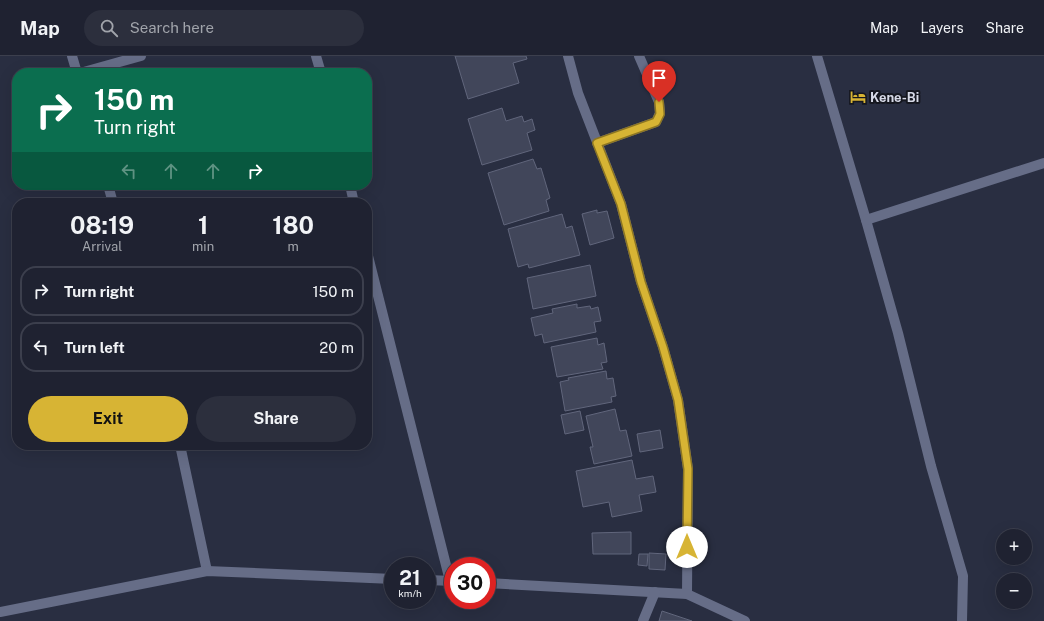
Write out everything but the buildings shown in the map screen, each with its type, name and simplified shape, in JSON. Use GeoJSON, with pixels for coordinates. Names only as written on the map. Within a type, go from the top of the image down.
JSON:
{"type":"FeatureCollection","features":[{"type":"Feature","properties":{"kind":"street"},"geometry":{"type":"LineString","coordinates":[[72,56],[76,68]]}},
{"type":"Feature","properties":{"kind":"street"},"geometry":{"type":"LineString","coordinates":[[98,68],[141,56]]}},
{"type":"Feature","properties":{"kind":"street"},"geometry":{"type":"LineString","coordinates":[[316,56],[320,68]]}},
{"type":"Feature","properties":{"kind":"street"},"geometry":{"type":"LineString","coordinates":[[568,56],[578,93],[621,204],[641,282],[663,347],[678,400],[688,469],[687,594]]}},
{"type":"Feature","properties":{"kind":"street"},"geometry":{"type":"LineString","coordinates":[[597,143],[656,122],[660,114],[659,102],[639,56]]}},
{"type":"Feature","properties":{"kind":"street"},"geometry":{"type":"LineString","coordinates":[[817,56],[898,332],[931,466],[963,576],[962,621]]}},
{"type":"Feature","properties":{"kind":"street"},"geometry":{"type":"LineString","coordinates":[[866,220],[1044,163]]}},
{"type":"Feature","properties":{"kind":"street"},"geometry":{"type":"LineString","coordinates":[[372,272],[445,557]]}},
{"type":"Feature","properties":{"kind":"street"},"geometry":{"type":"LineString","coordinates":[[181,450],[207,571]]}},
{"type":"Feature","properties":{"kind":"street"},"geometry":{"type":"LineString","coordinates":[[0,612],[207,571],[384,579]]}},
{"type":"Feature","properties":{"kind":"street"},"geometry":{"type":"LineString","coordinates":[[496,583],[687,594],[745,621]]}},
{"type":"Feature","properties":{"kind":"street"},"geometry":{"type":"LineString","coordinates":[[643,621],[655,592]]}},
{"type":"Feature","properties":{"kind":"place","name":"Kene-Bi"},"geometry":{"type":"Point","coordinates":[858,97]}},
{"type":"Feature","properties":{"kind":"route"},"geometry":{"type":"LineString","coordinates":[[659,102],[660,114],[656,122],[597,143],[621,204],[641,282],[663,347],[678,400],[688,469],[687,547]]}}]}
